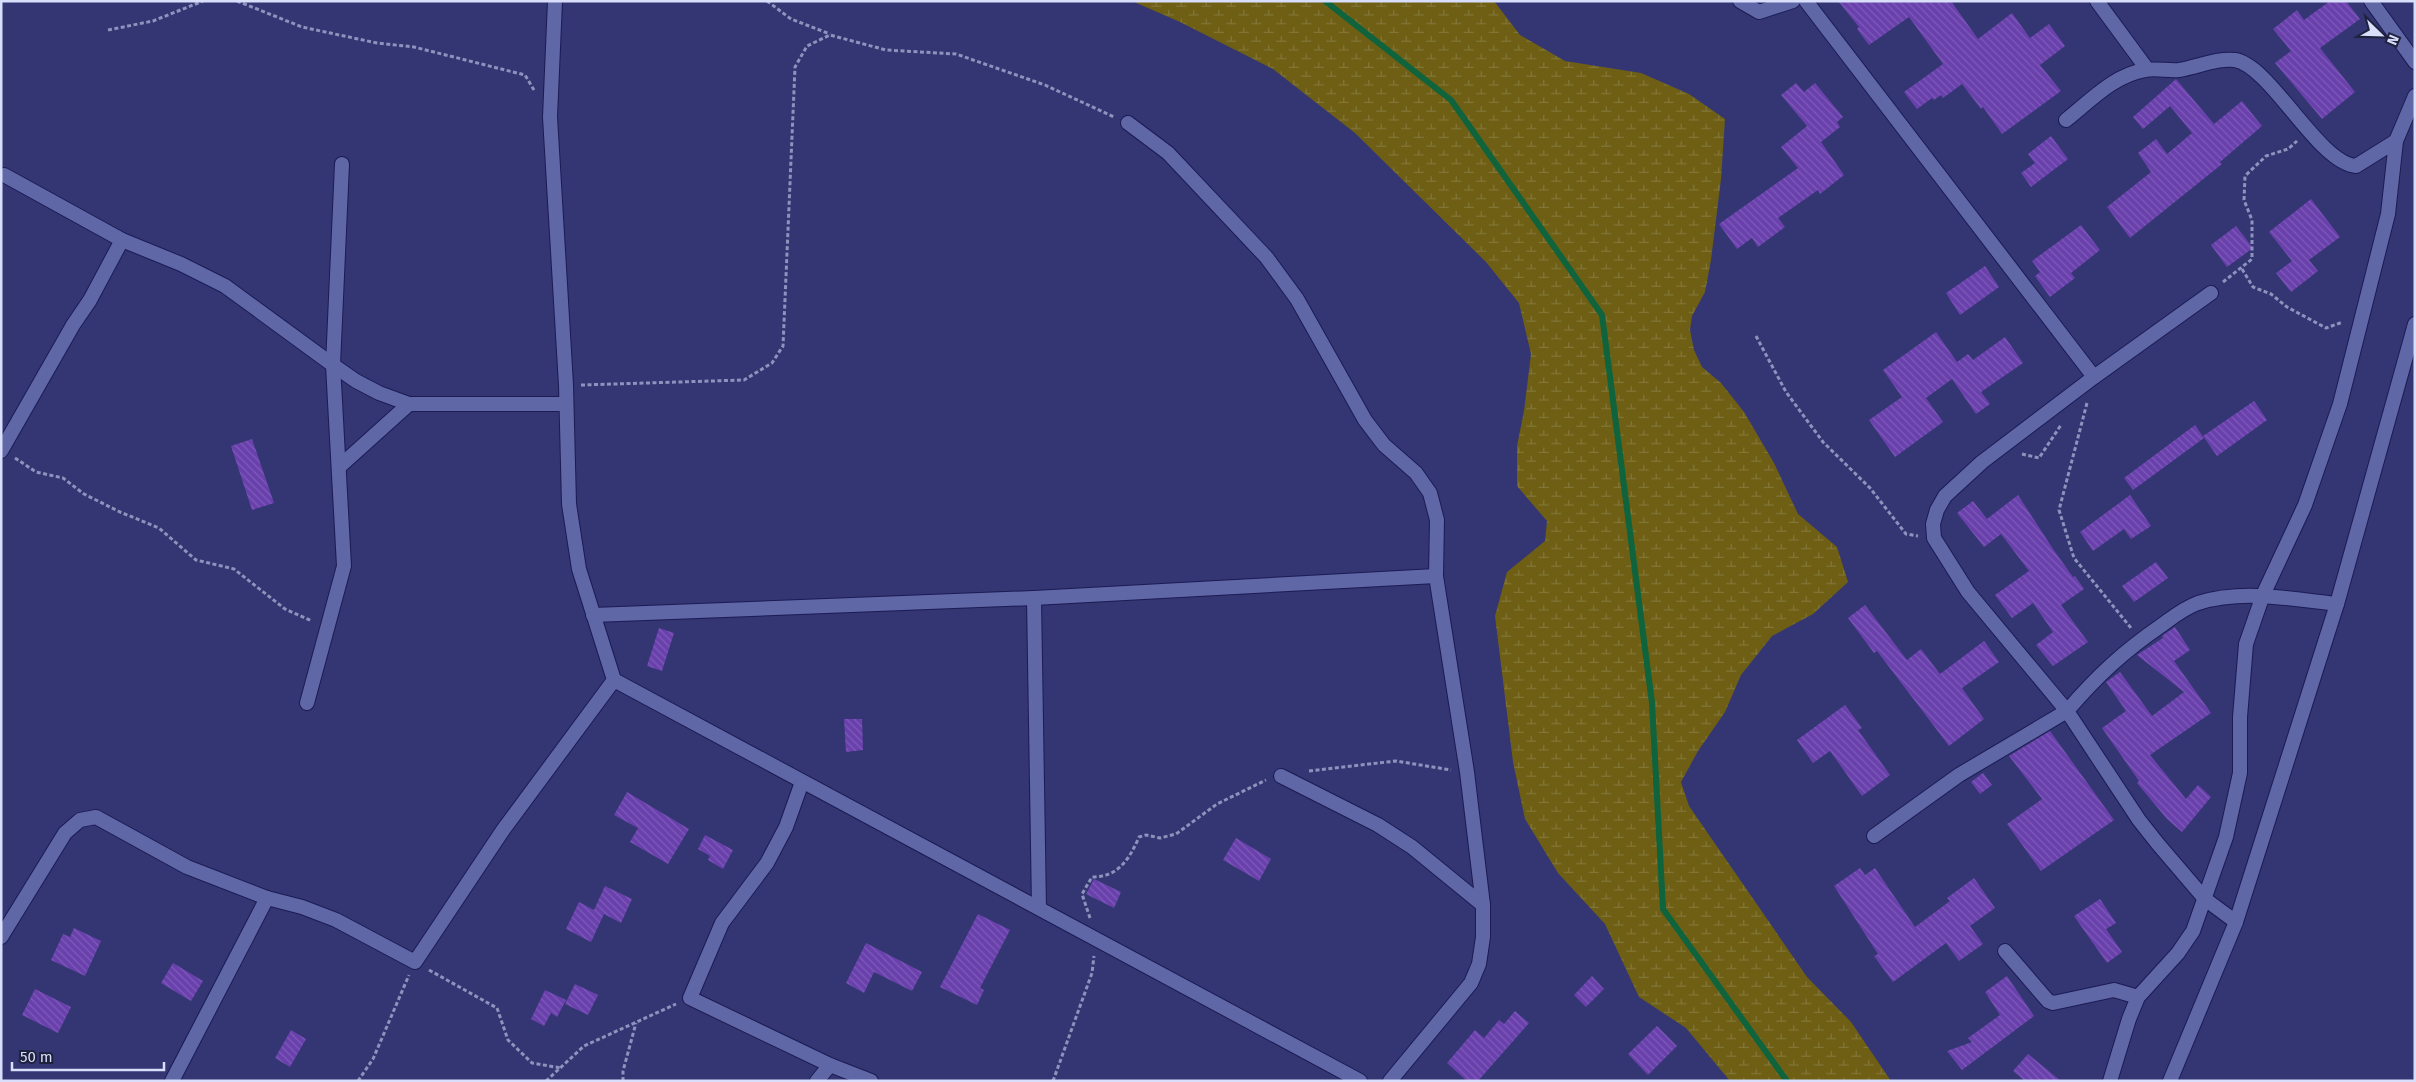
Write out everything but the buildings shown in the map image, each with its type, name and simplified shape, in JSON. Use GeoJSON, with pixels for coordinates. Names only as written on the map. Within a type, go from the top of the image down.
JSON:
{"type":"FeatureCollection","features":[{"type":"Feature","properties":{"kind":"street"},"geometry":{"type":"LineString","coordinates":[[555,1],[550,117],[566,385],[569,504],[579,569],[614,680],[1039,908],[1094,940],[1360,1081]]}},
{"type":"Feature","properties":{"kind":"street"},"geometry":{"type":"LineString","coordinates":[[1740,1],[1759,12],[1793,1]]}},
{"type":"Feature","properties":{"kind":"street"},"geometry":{"type":"LineString","coordinates":[[1806,1],[2094,377]]}},
{"type":"Feature","properties":{"kind":"street"},"geometry":{"type":"LineString","coordinates":[[2097,1],[2148,70]]}},
{"type":"Feature","properties":{"kind":"street"},"geometry":{"type":"LineString","coordinates":[[2371,1],[2415,62]]}},
{"type":"Feature","properties":{"kind":"street"},"geometry":{"type":"LineString","coordinates":[[2066,120],[2119,78],[2131,73],[2148,70],[2179,70],[2221,60],[2245,63],[2342,162],[2356,166],[2396,141]]}},
{"type":"Feature","properties":{"kind":"street"},"geometry":{"type":"LineString","coordinates":[[2110,1081],[2129,1019],[2138,997],[2187,942],[2194,931],[2226,837],[2240,773],[2240,718],[2246,644],[2263,595],[2305,505],[2330,436],[2361,325],[2388,214],[2396,141],[2415,96]]}},
{"type":"Feature","properties":{"kind":"street"},"geometry":{"type":"LineString","coordinates":[[1128,123],[1168,153],[1267,258],[1297,299],[1365,420],[1384,445],[1416,473],[1430,493],[1438,520],[1436,576],[1467,772],[1484,905],[1483,937],[1479,964],[1471,983],[1390,1081]]}},
{"type":"Feature","properties":{"kind":"street"},"geometry":{"type":"LineString","coordinates":[[307,704],[344,566],[340,467],[332,365],[342,164]]}},
{"type":"Feature","properties":{"kind":"street"},"geometry":{"type":"LineString","coordinates":[[4,175],[122,240],[181,264],[225,286],[356,382],[409,404],[566,404]]}},
{"type":"Feature","properties":{"kind":"street"},"geometry":{"type":"LineString","coordinates":[[1,450],[102,278],[122,240]]}},
{"type":"Feature","properties":{"kind":"street"},"geometry":{"type":"LineString","coordinates":[[2211,293],[2094,377],[1982,462],[1945,496],[1935,517],[1934,538],[1968,592],[2067,711],[2139,820],[2205,899],[2236,922]]}},
{"type":"Feature","properties":{"kind":"street"},"geometry":{"type":"LineString","coordinates":[[2170,1081],[2236,922],[2337,604],[2415,324]]}},
{"type":"Feature","properties":{"kind":"street"},"geometry":{"type":"LineString","coordinates":[[340,467],[409,404]]}},
{"type":"Feature","properties":{"kind":"street"},"geometry":{"type":"LineString","coordinates":[[593,615],[1034,598],[1436,576]]}},
{"type":"Feature","properties":{"kind":"street"},"geometry":{"type":"LineString","coordinates":[[1874,836],[1958,775],[2067,711],[2081,693],[2121,654],[2184,609],[2198,603],[2263,595],[2337,604]]}},
{"type":"Feature","properties":{"kind":"street"},"geometry":{"type":"LineString","coordinates":[[1034,598],[1039,908]]}},
{"type":"Feature","properties":{"kind":"street"},"geometry":{"type":"LineString","coordinates":[[1,937],[65,833],[80,820],[96,817],[187,867],[267,898],[302,907],[336,920],[414,962],[503,830],[614,680]]}},
{"type":"Feature","properties":{"kind":"street"},"geometry":{"type":"LineString","coordinates":[[1281,776],[1378,825],[1412,847],[1484,905]]}},
{"type":"Feature","properties":{"kind":"street"},"geometry":{"type":"LineString","coordinates":[[802,782],[786,827],[767,863],[722,923],[690,998],[830,1065],[871,1081]]}},
{"type":"Feature","properties":{"kind":"street"},"geometry":{"type":"LineString","coordinates":[[172,1081],[267,898]]}},
{"type":"Feature","properties":{"kind":"street"},"geometry":{"type":"LineString","coordinates":[[2005,951],[2048,1001],[2053,1004],[2114,990],[2138,997]]}},
{"type":"Feature","properties":{"kind":"street"},"geometry":{"type":"LineString","coordinates":[[817,1081],[830,1065]]}},
{"type":"Feature","properties":{"kind":"path"},"geometry":{"type":"LineString","coordinates":[[108,30],[153,21],[203,1]]}},
{"type":"Feature","properties":{"kind":"path"},"geometry":{"type":"LineString","coordinates":[[237,1],[302,27],[377,43],[414,47],[525,75],[535,92]]}},
{"type":"Feature","properties":{"kind":"path"},"geometry":{"type":"LineString","coordinates":[[767,1],[791,18],[830,35],[886,50],[956,54],[1045,85],[1128,123]]}},
{"type":"Feature","properties":{"kind":"path"},"geometry":{"type":"LineString","coordinates":[[566,385],[744,380],[772,363],[784,346],[795,66],[807,46],[830,35]]}},
{"type":"Feature","properties":{"kind":"path"},"geometry":{"type":"LineString","coordinates":[[2211,293],[2223,281],[2242,269],[2252,259],[2252,220],[2244,200],[2245,176],[2266,156],[2288,150],[2309,130]]}},
{"type":"Feature","properties":{"kind":"path"},"geometry":{"type":"LineString","coordinates":[[2242,269],[2253,287],[2271,294],[2315,323],[2326,328],[2341,321],[2361,325]]}},
{"type":"Feature","properties":{"kind":"path"},"geometry":{"type":"LineString","coordinates":[[1756,336],[1786,392],[1824,442],[1870,488],[1906,534],[1934,538]]}},
{"type":"Feature","properties":{"kind":"path"},"geometry":{"type":"LineString","coordinates":[[2094,377],[2059,510],[2074,558],[2140,640]]}},
{"type":"Feature","properties":{"kind":"path"},"geometry":{"type":"LineString","coordinates":[[1,450],[36,472],[63,478],[84,494],[120,512],[159,528],[196,560],[234,569],[285,609],[326,628]]}},
{"type":"Feature","properties":{"kind":"path"},"geometry":{"type":"LineString","coordinates":[[1053,1081],[1092,973],[1094,940],[1082,894],[1092,877],[1106,877],[1130,857],[1139,837],[1146,835],[1160,838],[1176,834],[1217,804],[1270,778],[1396,761],[1467,772]]}},
{"type":"Feature","properties":{"kind":"path"},"geometry":{"type":"LineString","coordinates":[[358,1081],[372,1059],[414,962],[497,1008],[508,1040],[532,1063],[561,1068]]}},
{"type":"Feature","properties":{"kind":"path"},"geometry":{"type":"LineString","coordinates":[[546,1081],[584,1046],[690,998]]}},
{"type":"Feature","properties":{"kind":"path"},"geometry":{"type":"LineString","coordinates":[[623,1081],[623,1071],[636,1022]]}},
{"type":"Feature","properties":{"kind":"green space"},"geometry":{"type":"Polygon","coordinates":[[[1132,1],[1494,1],[1520,35],[1565,61],[1641,73],[1689,94],[1725,119],[1721,179],[1711,260],[1705,292],[1692,316],[1690,330],[1694,350],[1702,367],[1721,383],[1744,412],[1774,463],[1798,514],[1837,547],[1848,582],[1813,614],[1772,636],[1741,675],[1725,712],[1698,751],[1681,782],[1689,806],[1807,977],[1851,1022],[1891,1081],[1730,1081],[1686,1028],[1639,997],[1605,924],[1558,873],[1525,819],[1513,762],[1495,616],[1507,572],[1545,541],[1547,521],[1517,486],[1517,446],[1524,411],[1531,354],[1519,303],[1486,262],[1355,133],[1273,69],[1180,22],[1132,1]]]}},
{"type":"Feature","properties":{"kind":"waterway"},"geometry":{"type":"LineString","coordinates":[[1325,1],[1451,100],[1602,315],[1652,703],[1663,909],[1787,1081]]}}]}
